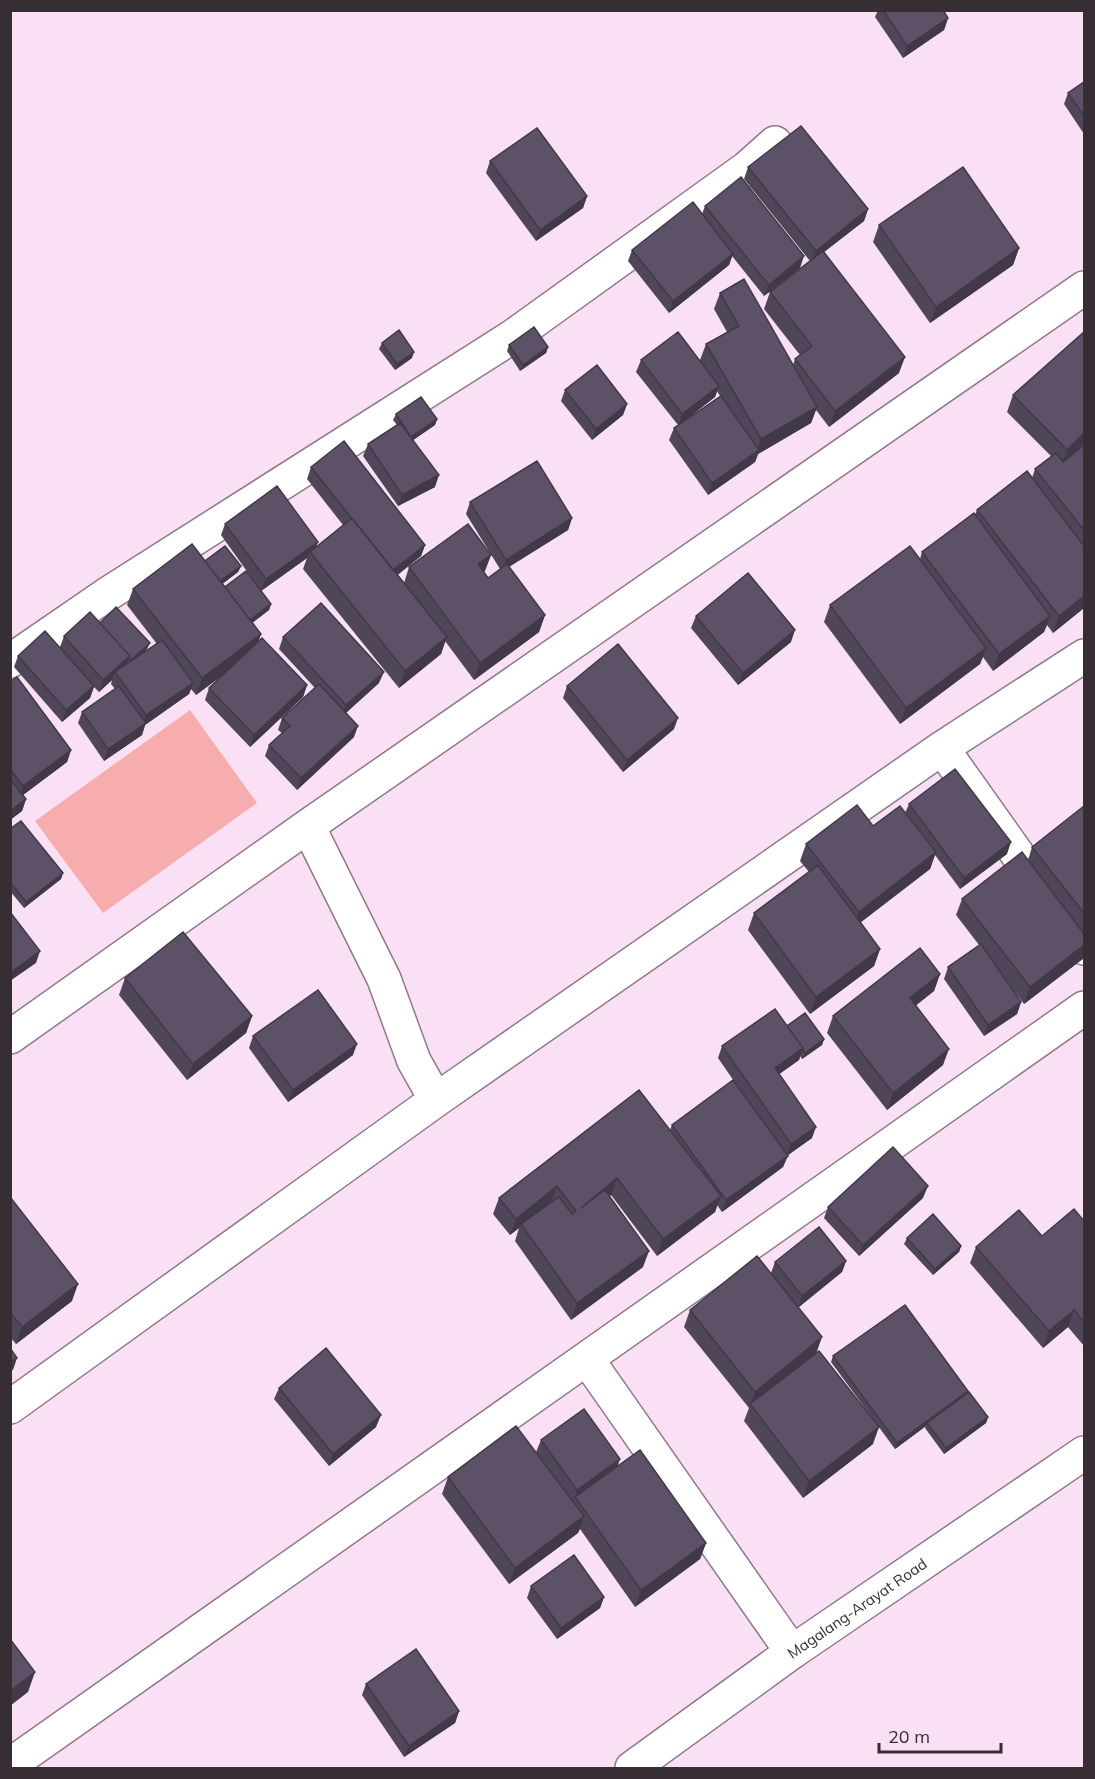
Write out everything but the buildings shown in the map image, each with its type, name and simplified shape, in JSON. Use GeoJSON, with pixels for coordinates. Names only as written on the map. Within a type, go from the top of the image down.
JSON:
{"type":"FeatureCollection","features":[{"type":"Feature","properties":{"kind":"street"},"geometry":{"type":"LineString","coordinates":[[10,661],[106,595],[512,337],[747,168],[775,143]]}},
{"type":"Feature","properties":{"kind":"street"},"geometry":{"type":"LineString","coordinates":[[10,1037],[308,826],[1084,288]]}},
{"type":"Feature","properties":{"kind":"street"},"geometry":{"type":"LineString","coordinates":[[10,1407],[436,1100],[942,748],[1084,656]]}},
{"type":"Feature","properties":{"kind":"street"},"geometry":{"type":"LineString","coordinates":[[942,748],[1084,948]]}},
{"type":"Feature","properties":{"kind":"street"},"geometry":{"type":"LineString","coordinates":[[308,826],[384,979],[414,1061],[436,1100]]}},
{"type":"Feature","properties":{"kind":"street"},"geometry":{"type":"LineString","coordinates":[[10,1765],[1084,1008]]}},
{"type":"Feature","properties":{"kind":"street"},"geometry":{"type":"LineString","coordinates":[[587,1359],[792,1652]]}},
{"type":"Feature","properties":{"kind":"street","name":"Magalang-Arayat Road"},"geometry":{"type":"LineString","coordinates":[[632,1768],[792,1652],[1084,1453]]}},
{"type":"Feature","properties":{"kind":"shaded area"},"geometry":{"type":"Polygon","coordinates":[[[190,710],[257,803],[103,913],[35,821],[190,710]]]}}]}
